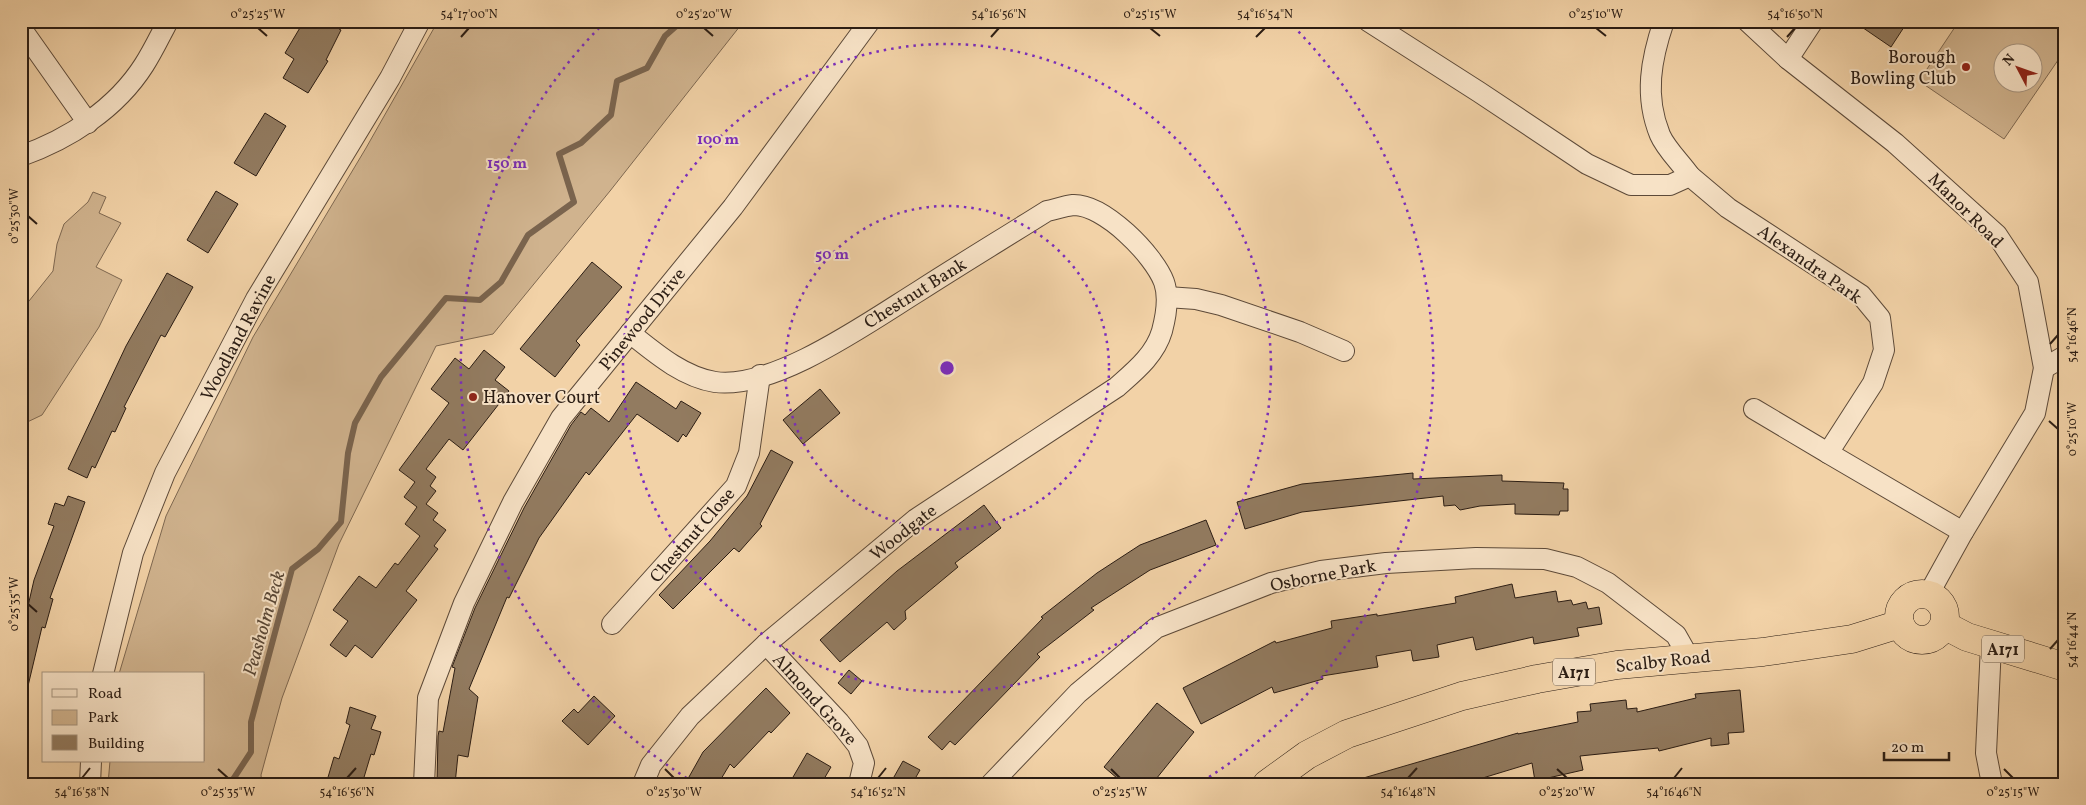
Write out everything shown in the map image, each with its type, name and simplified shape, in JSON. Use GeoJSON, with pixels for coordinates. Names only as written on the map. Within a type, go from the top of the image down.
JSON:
{"type":"FeatureCollection","features":[{"type":"Feature","properties":{"kind":"highway"},"geometry":{"type":"LineString","coordinates":[[1920,595],[1930,596],[1938,601],[1946,616],[1944,625],[1935,637],[1920,640],[1911,638],[1900,624],[1900,611],[1907,600],[1920,595]]}},
{"type":"Feature","properties":{"kind":"highway","name":"Scalby Road"},"geometry":{"type":"LineString","coordinates":[[1267,784],[1308,755],[1347,734],[1462,696],[1537,679],[1617,665],[1763,652],[1852,639],[1900,624]]}},
{"type":"Feature","properties":{"kind":"highway","name":"A171"},"geometry":{"type":"LineString","coordinates":[[1944,625],[1967,637],[1991,646],[2065,667]]}},
{"type":"Feature","properties":{"kind":"street"},"geometry":{"type":"LineString","coordinates":[[21,156],[40,149],[88,123],[116,100],[143,66],[168,21]]}},
{"type":"Feature","properties":{"kind":"street","name":"Woodland Ravine"},"geometry":{"type":"LineString","coordinates":[[103,672],[133,552],[165,473],[256,299],[390,78],[420,21]]}},
{"type":"Feature","properties":{"kind":"street","name":"Pinewood Drive"},"geometry":{"type":"LineString","coordinates":[[424,784],[428,698],[464,603],[513,502],[561,418],[733,207],[870,21]]}},
{"type":"Feature","properties":{"kind":"street"},"geometry":{"type":"LineString","coordinates":[[1368,21],[1480,92],[1587,164],[1631,185],[1670,185],[1690,176]]}},
{"type":"Feature","properties":{"kind":"street","name":"Alexandra Park"},"geometry":{"type":"LineString","coordinates":[[1664,21],[1654,50],[1650,95],[1661,136],[1690,176],[1728,208],[1861,295],[1880,318],[1884,350],[1873,384],[1828,453]]}},
{"type":"Feature","properties":{"kind":"street","name":"Manor Road"},"geometry":{"type":"LineString","coordinates":[[1747,21],[1788,59],[1895,143],[1997,235],[2028,282],[2044,368],[2035,414],[1962,532],[1932,588],[1930,596]]}},
{"type":"Feature","properties":{"kind":"street"},"geometry":{"type":"LineString","coordinates":[[1788,59],[1813,21]]}},
{"type":"Feature","properties":{"kind":"street"},"geometry":{"type":"LineString","coordinates":[[21,28],[88,123]]}},
{"type":"Feature","properties":{"kind":"street","name":"Chestnut Bank"},"geometry":{"type":"LineString","coordinates":[[630,333],[690,375],[714,382],[735,382],[760,375],[819,352],[1047,211],[1075,205],[1093,211],[1138,242],[1157,268],[1164,283],[1166,297]]}},
{"type":"Feature","properties":{"kind":"street"},"geometry":{"type":"LineString","coordinates":[[1166,297],[1196,299],[1221,305],[1300,332],[1344,351]]}},
{"type":"Feature","properties":{"kind":"street","name":"Woodgate"},"geometry":{"type":"LineString","coordinates":[[643,784],[651,765],[690,716],[766,644],[916,519],[1117,387],[1141,364],[1156,344],[1164,321],[1166,297]]}},
{"type":"Feature","properties":{"kind":"street"},"geometry":{"type":"LineString","coordinates":[[2044,368],[2065,356]]}},
{"type":"Feature","properties":{"kind":"street","name":"Chestnut Close"},"geometry":{"type":"LineString","coordinates":[[612,624],[736,486],[749,453],[760,375]]}},
{"type":"Feature","properties":{"kind":"street"},"geometry":{"type":"LineString","coordinates":[[1754,409],[1962,532]]}},
{"type":"Feature","properties":{"kind":"street","name":"Osborne Park"},"geometry":{"type":"LineString","coordinates":[[991,784],[1078,693],[1156,628],[1271,583],[1321,571],[1386,563],[1458,559],[1544,559],[1577,567],[1608,583],[1676,635],[1689,658]]}},
{"type":"Feature","properties":{"kind":"street","name":"Almond Grove"},"geometry":{"type":"LineString","coordinates":[[766,644],[839,722],[858,746],[864,763],[859,784]]}},
{"type":"Feature","properties":{"kind":"street"},"geometry":{"type":"LineString","coordinates":[[1991,646],[1986,753],[1992,784]]}},
{"type":"Feature","properties":{"kind":"street"},"geometry":{"type":"LineString","coordinates":[[90,784],[91,762]]}},
{"type":"Feature","properties":{"kind":"green space"},"geometry":{"type":"Polygon","coordinates":[[[438,21],[744,21],[610,191],[493,334],[436,346],[339,544],[282,698],[261,775],[262,784],[108,784],[110,762],[205,762],[205,672],[120,672],[166,516],[253,337],[366,148],[438,21]]]}},
{"type":"Feature","properties":{"kind":"green space","name":"Borough Bowling Club"},"geometry":{"type":"Polygon","coordinates":[[[1959,21],[2058,21],[2065,26],[2065,50],[2044,81],[2044,42],[1994,42],[1994,92],[2036,92],[2004,139],[1919,81],[1959,21]]]}},
{"type":"Feature","properties":{"kind":"green space"},"geometry":{"type":"Polygon","coordinates":[[[93,192],[106,197],[99,213],[121,223],[96,267],[122,280],[99,327],[42,415],[21,425],[21,311],[53,271],[57,244],[64,224],[88,202],[93,192]]]}},
{"type":"Feature","properties":{"kind":"building"},"geometry":{"type":"Polygon","coordinates":[[[304,21],[343,21],[339,29],[341,30],[326,60],[328,61],[308,93],[283,78],[294,59],[285,53],[304,21]]]}},
{"type":"Feature","properties":{"kind":"building"},"geometry":{"type":"Polygon","coordinates":[[[1853,21],[1908,21],[1891,47],[1853,21]]]}},
{"type":"Feature","properties":{"kind":"building"},"geometry":{"type":"Polygon","coordinates":[[[265,113],[286,126],[256,176],[234,163],[265,113]]]}},
{"type":"Feature","properties":{"kind":"building"},"geometry":{"type":"Polygon","coordinates":[[[216,191],[238,204],[208,253],[187,240],[216,191]]]}},
{"type":"Feature","properties":{"kind":"building"},"geometry":{"type":"Polygon","coordinates":[[[592,262],[622,287],[576,341],[580,345],[555,377],[520,349],[592,262]]]}},
{"type":"Feature","properties":{"kind":"building"},"geometry":{"type":"Polygon","coordinates":[[[167,273],[193,287],[165,337],[161,335],[124,407],[126,408],[115,432],[112,431],[95,468],[92,466],[87,478],[68,469],[126,346],[167,273]]]}},
{"type":"Feature","properties":{"kind":"building"},"geometry":{"type":"Polygon","coordinates":[[[484,350],[505,367],[495,380],[509,391],[463,450],[449,439],[426,469],[436,477],[430,486],[436,491],[426,504],[438,513],[433,520],[446,530],[434,546],[438,549],[406,591],[417,600],[372,658],[355,645],[346,657],[330,645],[348,621],[333,610],[359,576],[376,588],[395,563],[398,565],[420,536],[405,524],[417,507],[404,497],[415,482],[399,470],[449,403],[431,389],[455,358],[469,369],[484,350]]]}},
{"type":"Feature","properties":{"kind":"building"},"geometry":{"type":"Polygon","coordinates":[[[636,382],[676,409],[681,401],[701,413],[686,437],[683,434],[678,442],[637,414],[589,475],[586,472],[539,538],[509,598],[507,597],[469,689],[478,697],[468,757],[458,755],[455,784],[437,784],[438,736],[439,731],[443,732],[455,668],[452,667],[475,608],[524,508],[571,425],[581,412],[585,415],[591,408],[609,422],[636,382]]]}},
{"type":"Feature","properties":{"kind":"building"},"geometry":{"type":"Polygon","coordinates":[[[820,389],[840,413],[803,444],[783,420],[820,389]]]}},
{"type":"Feature","properties":{"kind":"building"},"geometry":{"type":"Polygon","coordinates":[[[771,450],[793,462],[760,524],[762,526],[739,552],[734,548],[673,609],[659,595],[710,541],[747,496],[771,450]]]}},
{"type":"Feature","properties":{"kind":"building"},"geometry":{"type":"Polygon","coordinates":[[[1413,473],[1413,479],[1502,475],[1502,481],[1564,483],[1563,489],[1568,489],[1568,511],[1560,511],[1559,515],[1515,514],[1515,504],[1480,506],[1460,510],[1455,505],[1444,506],[1443,496],[1302,512],[1245,529],[1237,502],[1302,484],[1413,473]]]}},
{"type":"Feature","properties":{"kind":"building"},"geometry":{"type":"Polygon","coordinates":[[[68,496],[85,502],[50,598],[53,599],[45,628],[42,627],[28,686],[21,686],[21,605],[28,606],[34,580],[54,526],[48,524],[55,503],[64,506],[68,496]]]}},
{"type":"Feature","properties":{"kind":"building"},"geometry":{"type":"Polygon","coordinates":[[[984,505],[1001,528],[955,563],[958,567],[905,611],[906,619],[894,630],[887,622],[840,662],[820,640],[897,571],[984,505]]]}},
{"type":"Feature","properties":{"kind":"building"},"geometry":{"type":"Polygon","coordinates":[[[1206,520],[1216,545],[1150,570],[1091,608],[1094,610],[1037,654],[1040,657],[955,745],[950,741],[942,750],[928,737],[1043,618],[1041,617],[1097,573],[1140,545],[1206,520]]]}},
{"type":"Feature","properties":{"kind":"building"},"geometry":{"type":"Polygon","coordinates":[[[1512,584],[1515,598],[1556,591],[1558,602],[1571,600],[1573,605],[1586,602],[1588,609],[1599,607],[1602,624],[1577,628],[1579,636],[1534,644],[1533,637],[1476,650],[1473,637],[1437,645],[1439,657],[1413,661],[1411,650],[1376,656],[1378,667],[1322,676],[1323,679],[1274,693],[1272,687],[1201,724],[1183,688],[1275,641],[1276,643],[1332,628],[1331,621],[1377,614],[1377,616],[1456,603],[1455,597],[1512,584]]]}},
{"type":"Feature","properties":{"kind":"building"},"geometry":{"type":"Polygon","coordinates":[[[849,670],[862,681],[851,694],[838,683],[849,670]]]}},
{"type":"Feature","properties":{"kind":"building"},"geometry":{"type":"Polygon","coordinates":[[[766,688],[790,713],[771,733],[769,731],[734,768],[730,764],[718,784],[685,784],[703,752],[766,688]]]}},
{"type":"Feature","properties":{"kind":"building"},"geometry":{"type":"Polygon","coordinates":[[[1740,690],[1744,732],[1728,733],[1729,744],[1711,746],[1711,738],[1659,751],[1658,748],[1580,756],[1583,770],[1535,781],[1532,763],[1463,784],[1360,784],[1360,779],[1518,733],[1578,722],[1577,712],[1591,711],[1590,704],[1626,700],[1627,709],[1637,708],[1637,712],[1696,698],[1695,694],[1740,690]]]}},
{"type":"Feature","properties":{"kind":"building"},"geometry":{"type":"Polygon","coordinates":[[[594,696],[615,716],[588,745],[562,721],[574,709],[578,713],[594,696]]]}},
{"type":"Feature","properties":{"kind":"building"},"geometry":{"type":"Polygon","coordinates":[[[1157,703],[1194,732],[1152,784],[1124,784],[1104,767],[1157,703]]]}},
{"type":"Feature","properties":{"kind":"building"},"geometry":{"type":"Polygon","coordinates":[[[350,707],[376,716],[371,729],[381,732],[374,755],[371,754],[362,784],[326,784],[334,757],[339,759],[350,725],[346,723],[350,707]]]}},
{"type":"Feature","properties":{"kind":"building"},"geometry":{"type":"Polygon","coordinates":[[[807,753],[831,767],[821,784],[789,784],[807,753]]]}},
{"type":"Feature","properties":{"kind":"building"},"geometry":{"type":"Polygon","coordinates":[[[903,761],[920,770],[912,784],[890,784],[903,761]]]}},
{"type":"Feature","properties":{"kind":"waterway","name":"Peasholm Beck"},"geometry":{"type":"LineString","coordinates":[[230,784],[251,752],[251,722],[292,569],[318,549],[341,522],[348,453],[355,423],[381,377],[446,298],[480,300],[501,282],[528,235],[574,202],[559,154],[581,143],[611,115],[617,81],[647,68],[665,36],[682,21]]}},
{"type":"Feature","properties":{"kind":"place","name":"Borough Bowling Club"},"geometry":{"type":"Point","coordinates":[1966,67]}},
{"type":"Feature","properties":{"kind":"place","name":"Hanover Court"},"geometry":{"type":"Point","coordinates":[473,397]}}]}
